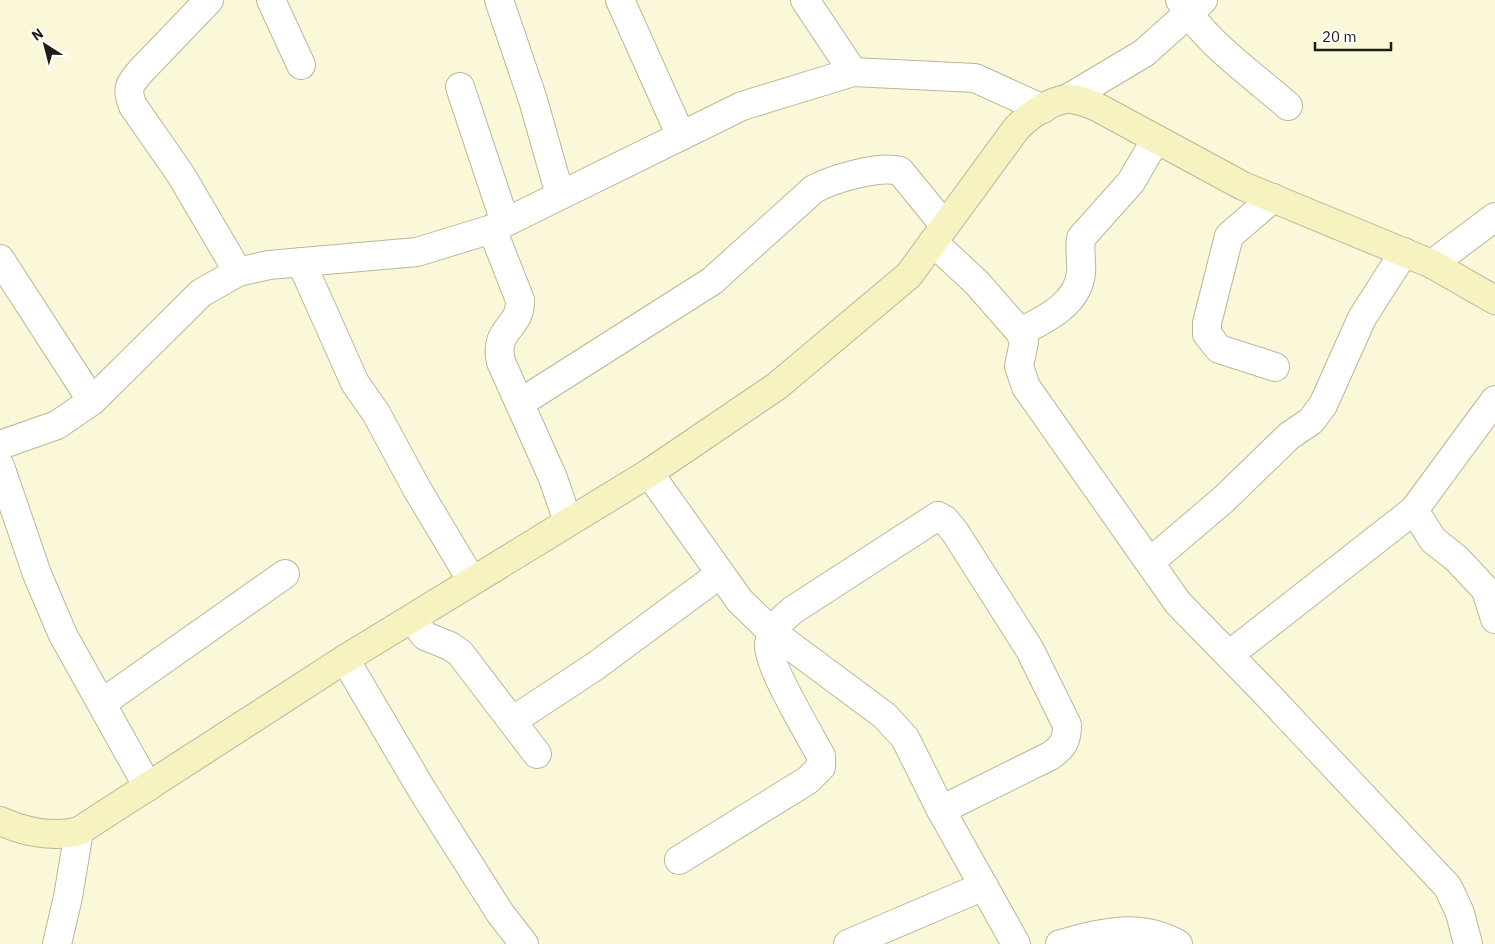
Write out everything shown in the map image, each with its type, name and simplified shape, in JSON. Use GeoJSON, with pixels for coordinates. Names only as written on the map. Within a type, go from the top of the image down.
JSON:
{"type":"FeatureCollection","features":[{"type":"Feature","properties":{"kind":"street"},"geometry":{"type":"LineString","coordinates":[[209,0],[131,82],[128,94],[181,176],[238,272]]}},
{"type":"Feature","properties":{"kind":"street"},"geometry":{"type":"LineString","coordinates":[[271,0],[300,65]]}},
{"type":"Feature","properties":{"kind":"street"},"geometry":{"type":"LineString","coordinates":[[499,0],[533,100],[560,195]]}},
{"type":"Feature","properties":{"kind":"street"},"geometry":{"type":"LineString","coordinates":[[620,0],[681,136]]}},
{"type":"Feature","properties":{"kind":"street"},"geometry":{"type":"LineString","coordinates":[[805,0],[853,72]]}},
{"type":"Feature","properties":{"kind":"street"},"geometry":{"type":"LineString","coordinates":[[0,821],[35,832],[57,835],[79,831],[345,659],[649,473],[777,386],[909,275],[1016,129],[1028,117],[1055,104],[1144,53],[1190,5],[1232,58],[1288,106]]}},
{"type":"Feature","properties":{"kind":"street"},"geometry":{"type":"LineString","coordinates":[[0,446],[56,425],[92,401],[201,293],[238,272],[301,262],[417,252],[498,226],[760,99],[853,72],[974,78],[1055,104],[1083,101],[1243,186],[1432,264],[1495,300]]}},
{"type":"Feature","properties":{"kind":"street"},"geometry":{"type":"LineString","coordinates":[[460,87],[520,300],[521,310],[500,339],[498,348],[501,362],[553,478],[568,522]]}},
{"type":"Feature","properties":{"kind":"street"},"geometry":{"type":"LineString","coordinates":[[1020,332],[1056,313],[1074,292],[1081,274],[1081,238],[1131,182],[1156,139]]}},
{"type":"Feature","properties":{"kind":"street"},"geometry":{"type":"LineString","coordinates":[[520,404],[697,292],[814,189],[826,183],[890,168],[900,171],[939,234],[977,283],[1020,332],[1024,342],[1019,366],[1026,388],[1178,603],[1448,887],[1460,913],[1468,944]]}},
{"type":"Feature","properties":{"kind":"street"},"geometry":{"type":"LineString","coordinates":[[1273,198],[1229,236],[1207,322],[1207,334],[1219,349],[1274,367]]}},
{"type":"Feature","properties":{"kind":"street"},"geometry":{"type":"LineString","coordinates":[[1432,264],[1495,217]]}},
{"type":"Feature","properties":{"kind":"street"},"geometry":{"type":"LineString","coordinates":[[1150,562],[1224,499],[1288,436],[1311,421],[1323,405],[1362,318],[1404,252]]}},
{"type":"Feature","properties":{"kind":"street"},"geometry":{"type":"LineString","coordinates":[[0,259],[92,401]]}},
{"type":"Feature","properties":{"kind":"street"},"geometry":{"type":"LineString","coordinates":[[301,262],[355,383],[376,413],[417,489],[472,582]]}},
{"type":"Feature","properties":{"kind":"street"},"geometry":{"type":"LineString","coordinates":[[1229,655],[1414,510],[1495,400]]}},
{"type":"Feature","properties":{"kind":"street"},"geometry":{"type":"LineString","coordinates":[[0,466],[37,574],[63,635],[148,787]]}},
{"type":"Feature","properties":{"kind":"street"},"geometry":{"type":"LineString","coordinates":[[649,473],[740,601],[772,632],[895,726],[905,738],[941,810],[1016,944]]}},
{"type":"Feature","properties":{"kind":"street"},"geometry":{"type":"LineString","coordinates":[[1414,510],[1433,540],[1457,559],[1486,590],[1495,620]]}},
{"type":"Feature","properties":{"kind":"street"},"geometry":{"type":"LineString","coordinates":[[679,860],[808,780],[822,766],[821,756],[773,664],[768,646],[772,632],[780,620],[928,520],[938,516],[945,520],[1030,650],[1067,726],[1067,738],[1061,748],[1050,756],[941,810]]}},
{"type":"Feature","properties":{"kind":"street"},"geometry":{"type":"LineString","coordinates":[[102,703],[286,574]]}},
{"type":"Feature","properties":{"kind":"street"},"geometry":{"type":"LineString","coordinates":[[512,721],[594,667],[720,574]]}},
{"type":"Feature","properties":{"kind":"street"},"geometry":{"type":"LineString","coordinates":[[412,619],[425,636],[450,646],[460,653],[537,754]]}},
{"type":"Feature","properties":{"kind":"street"},"geometry":{"type":"LineString","coordinates":[[345,659],[422,790],[495,905],[524,944]]}},
{"type":"Feature","properties":{"kind":"street"},"geometry":{"type":"LineString","coordinates":[[57,944],[68,897],[79,831]]}},
{"type":"Feature","properties":{"kind":"street"},"geometry":{"type":"LineString","coordinates":[[848,944],[984,886]]}},
{"type":"Feature","properties":{"kind":"street"},"geometry":{"type":"LineString","coordinates":[[1060,944],[1099,934],[1145,931],[1161,935],[1178,944]]}}]}
